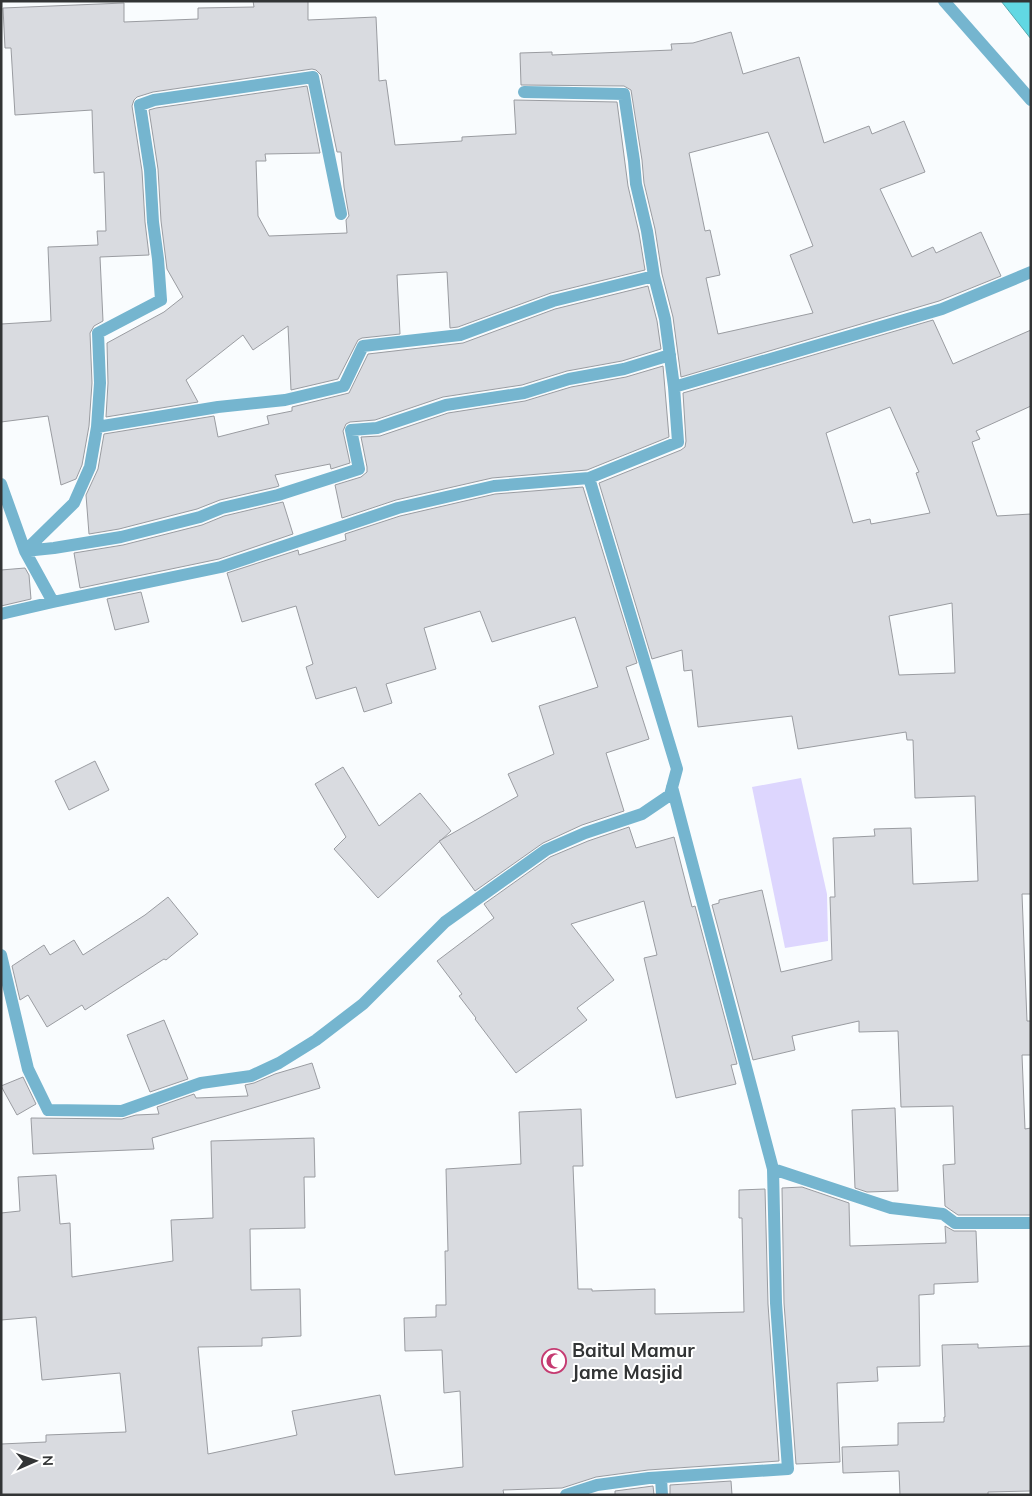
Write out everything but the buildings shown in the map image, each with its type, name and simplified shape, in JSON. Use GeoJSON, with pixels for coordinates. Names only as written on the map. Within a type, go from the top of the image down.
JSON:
{"type":"FeatureCollection","features":[{"type":"Feature","properties":{"kind":"street"},"geometry":{"type":"LineString","coordinates":[[944,1],[1031,100]]}},
{"type":"Feature","properties":{"kind":"street"},"geometry":{"type":"LineString","coordinates":[[26,551],[74,503],[90,467],[97,427],[100,383],[98,333],[161,300],[158,259],[152,222],[150,170],[140,105],[154,100],[313,77],[341,214]]}},
{"type":"Feature","properties":{"kind":"street"},"geometry":{"type":"LineString","coordinates":[[1,614],[221,567],[398,508],[494,486],[589,478],[678,442],[674,387],[665,319],[654,276],[647,231],[636,184],[624,94],[524,92]]}},
{"type":"Feature","properties":{"kind":"street"},"geometry":{"type":"LineString","coordinates":[[674,387],[942,309],[1031,272]]}},
{"type":"Feature","properties":{"kind":"street"},"geometry":{"type":"LineString","coordinates":[[97,427],[218,407],[284,400],[344,386],[363,346],[460,335],[553,301],[654,276]]}},
{"type":"Feature","properties":{"kind":"street"},"geometry":{"type":"LineString","coordinates":[[26,551],[121,537],[200,518],[222,508],[278,495],[359,469],[351,430],[377,428],[446,405],[524,392],[569,379],[624,369],[670,355]]}},
{"type":"Feature","properties":{"kind":"street"},"geometry":{"type":"LineString","coordinates":[[1,955],[28,1069],[48,1110],[122,1111],[202,1084],[250,1076],[279,1063],[316,1040],[363,1004],[445,922],[546,850],[585,833],[642,814],[670,795],[676,769],[589,478]]}},
{"type":"Feature","properties":{"kind":"street"},"geometry":{"type":"LineString","coordinates":[[1,484],[26,551],[53,602]]}},
{"type":"Feature","properties":{"kind":"street"},"geometry":{"type":"LineString","coordinates":[[566,1495],[597,1485],[661,1478],[788,1469],[776,1303],[773,1170],[672,787]]}},
{"type":"Feature","properties":{"kind":"street"},"geometry":{"type":"LineString","coordinates":[[773,1170],[891,1208],[943,1214],[955,1223],[1031,1222]]}},
{"type":"Feature","properties":{"kind":"street"},"geometry":{"type":"LineString","coordinates":[[661,1478],[662,1495]]}},
{"type":"Feature","properties":{"kind":"shaded area"},"geometry":{"type":"Polygon","coordinates":[[[801,778],[827,894],[828,941],[785,948],[752,787],[801,778]]]}},
{"type":"Feature","properties":{"kind":"water"},"geometry":{"type":"Polygon","coordinates":[[[1001,1],[1031,1],[1031,39],[1001,1]]]}},
{"type":"Feature","properties":{"kind":"place","name":"Baitul Mamur Jame Masjid"},"geometry":{"type":"Point","coordinates":[554,1361]}}]}
